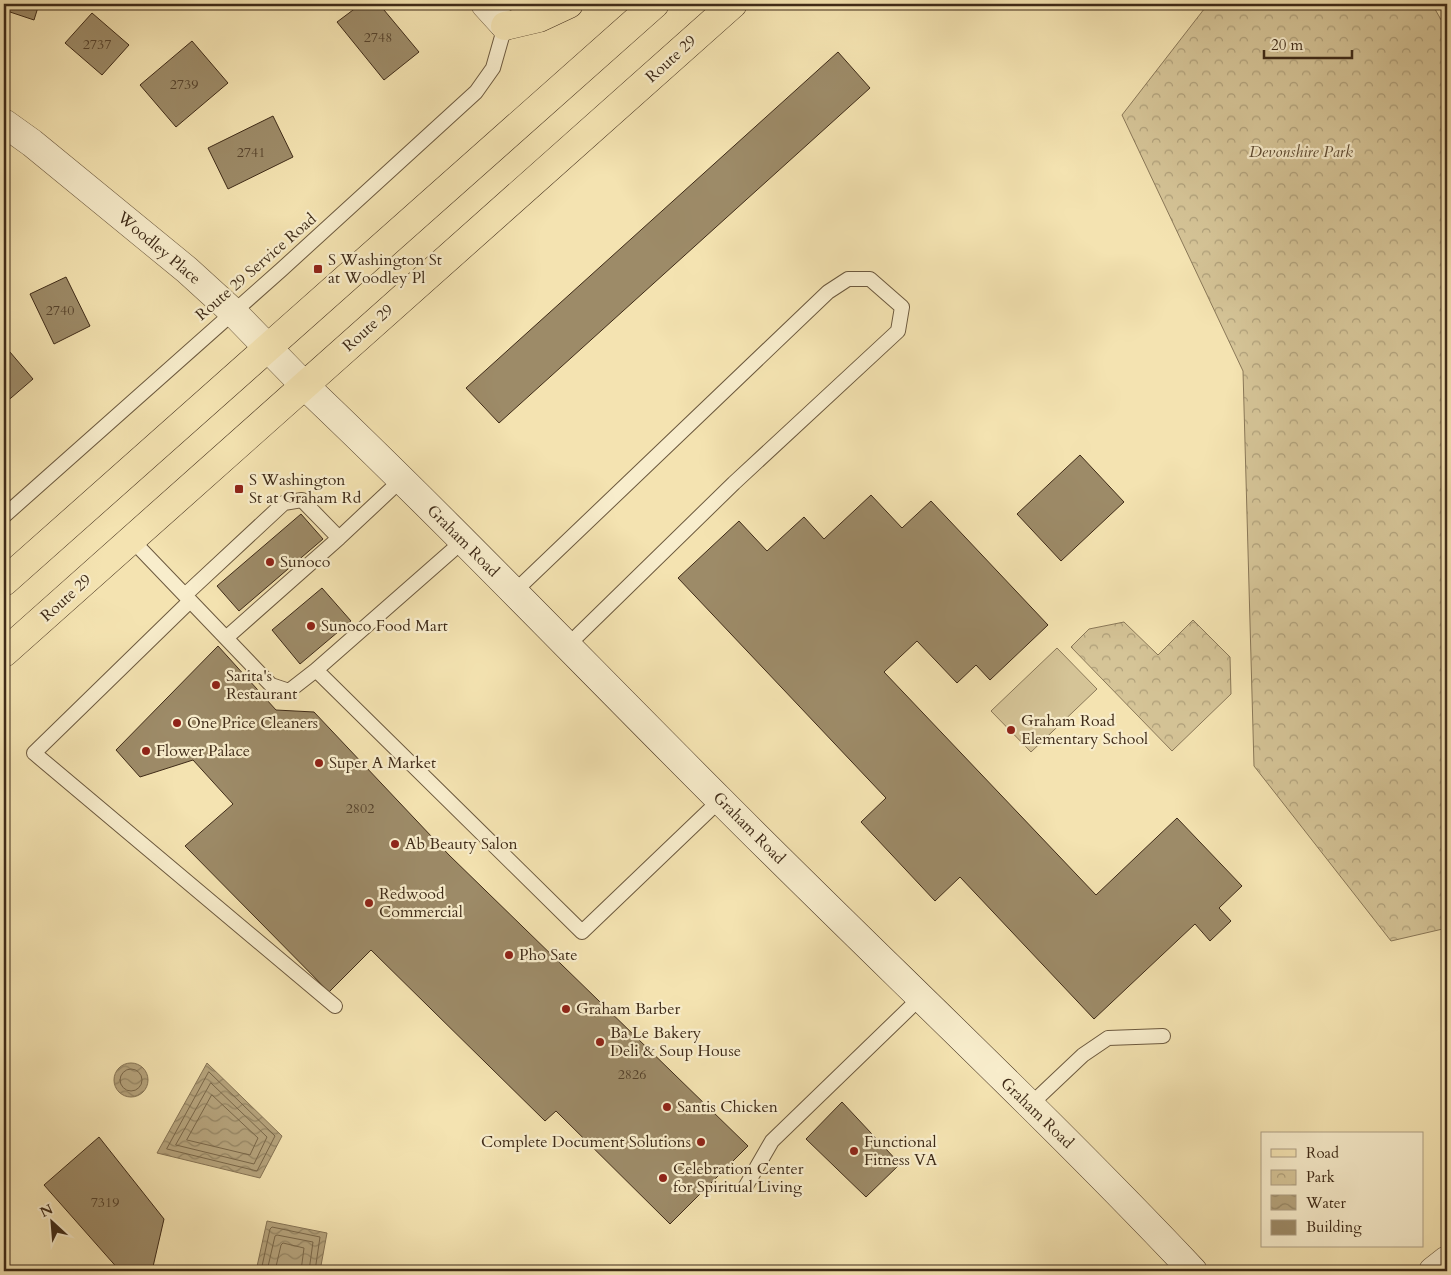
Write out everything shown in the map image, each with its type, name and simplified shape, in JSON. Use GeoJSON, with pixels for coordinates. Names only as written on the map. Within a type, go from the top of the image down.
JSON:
{"type":"FeatureCollection","features":[{"type":"Feature","properties":{"kind":"main road"},"geometry":{"type":"LineString","coordinates":[[505,26],[540,18],[569,4]]}},
{"type":"Feature","properties":{"kind":"main road"},"geometry":{"type":"LineString","coordinates":[[4,582],[656,4]]}},
{"type":"Feature","properties":{"kind":"main road","name":"Route 29"},"geometry":{"type":"LineString","coordinates":[[4,653],[733,4]]}},
{"type":"Feature","properties":{"kind":"street"},"geometry":{"type":"LineString","coordinates":[[485,4],[505,26]]}},
{"type":"Feature","properties":{"kind":"street","name":"Woodley Place"},"geometry":{"type":"LineString","coordinates":[[4,123],[32,143],[180,264],[232,311],[304,385]]}},
{"type":"Feature","properties":{"kind":"street","name":"Graham Road"},"geometry":{"type":"LineString","coordinates":[[304,385],[402,479],[720,800],[1085,1160],[1193,1271]]}},
{"type":"Feature","properties":{"kind":"street"},"geometry":{"type":"LineString","coordinates":[[1433,1271],[1447,1260]]}},
{"type":"Feature","properties":{"kind":"lane","name":"Route 29 Service Road"},"geometry":{"type":"LineString","coordinates":[[4,516],[232,311],[288,264],[476,92],[493,68],[505,26]]}},
{"type":"Feature","properties":{"kind":"lane"},"geometry":{"type":"LineString","coordinates":[[514,592],[828,292],[848,279],[870,278],[902,307],[898,332],[734,483],[568,645]]}},
{"type":"Feature","properties":{"kind":"lane"},"geometry":{"type":"LineString","coordinates":[[226,638],[339,538],[402,479]]}},
{"type":"Feature","properties":{"kind":"lane"},"geometry":{"type":"LineString","coordinates":[[335,1006],[34,753],[284,503],[302,500],[339,538]]}},
{"type":"Feature","properties":{"kind":"lane"},"geometry":{"type":"LineString","coordinates":[[131,539],[271,685],[289,691],[316,670],[463,541]]}},
{"type":"Feature","properties":{"kind":"lane"},"geometry":{"type":"LineString","coordinates":[[316,670],[582,932],[720,800]]}},
{"type":"Feature","properties":{"kind":"lane"},"geometry":{"type":"LineString","coordinates":[[746,1186],[772,1141],[921,997]]}},
{"type":"Feature","properties":{"kind":"lane"},"geometry":{"type":"LineString","coordinates":[[1029,1106],[1083,1055],[1108,1038],[1163,1036]]}},
{"type":"Feature","properties":{"kind":"green space","name":"Devonshire Park"},"geometry":{"type":"Polygon","coordinates":[[[1208,4],[1432,4],[1447,30],[1447,928],[1391,941],[1254,766],[1243,371],[1122,115],[1208,4]]]}},
{"type":"Feature","properties":{"kind":"green space"},"geometry":{"type":"Polygon","coordinates":[[[1193,620],[1230,657],[1231,694],[1172,751],[1071,647],[1089,629],[1124,622],[1158,655],[1193,620]]]}},
{"type":"Feature","properties":{"kind":"green space"},"geometry":{"type":"Polygon","coordinates":[[[1057,648],[1097,689],[1031,752],[991,711],[1057,648]]]}},
{"type":"Feature","properties":{"kind":"water"},"geometry":{"type":"Polygon","coordinates":[[[131,1063],[143,1068],[148,1080],[143,1092],[131,1097],[119,1092],[114,1080],[119,1068],[131,1063]]]}},
{"type":"Feature","properties":{"kind":"water"},"geometry":{"type":"Polygon","coordinates":[[[207,1063],[282,1136],[260,1178],[157,1153],[207,1063]]]}},
{"type":"Feature","properties":{"kind":"water"},"geometry":{"type":"Polygon","coordinates":[[[267,1221],[327,1233],[320,1271],[256,1271],[267,1221]]]}},
{"type":"Feature","properties":{"kind":"building"},"geometry":{"type":"Polygon","coordinates":[[[4,4],[39,4],[34,20],[4,10],[4,4]]]}},
{"type":"Feature","properties":{"kind":"building"},"geometry":{"type":"Polygon","coordinates":[[[361,4],[379,4],[419,52],[384,80],[337,22],[361,4]]]}},
{"type":"Feature","properties":{"kind":"building"},"geometry":{"type":"Polygon","coordinates":[[[92,13],[129,45],[102,75],[65,43],[92,13]]]}},
{"type":"Feature","properties":{"kind":"building"},"geometry":{"type":"Polygon","coordinates":[[[192,41],[228,83],[176,127],[140,85],[192,41]]]}},
{"type":"Feature","properties":{"kind":"building"},"geometry":{"type":"Polygon","coordinates":[[[838,52],[870,88],[499,423],[466,388],[838,52]]]}},
{"type":"Feature","properties":{"kind":"building"},"geometry":{"type":"Polygon","coordinates":[[[273,116],[293,157],[228,189],[208,148],[273,116]]]}},
{"type":"Feature","properties":{"kind":"building"},"geometry":{"type":"Polygon","coordinates":[[[66,277],[90,326],[54,344],[30,294],[66,277]]]}},
{"type":"Feature","properties":{"kind":"building"},"geometry":{"type":"Polygon","coordinates":[[[4,345],[33,379],[4,404],[4,345]]]}},
{"type":"Feature","properties":{"kind":"building"},"geometry":{"type":"Polygon","coordinates":[[[1080,455],[1124,502],[1061,561],[1017,514],[1080,455]]]}},
{"type":"Feature","properties":{"kind":"building"},"geometry":{"type":"Polygon","coordinates":[[[871,495],[902,528],[931,501],[1048,625],[990,680],[976,665],[957,683],[917,641],[884,672],[1096,895],[1177,818],[1242,886],[1219,908],[1231,921],[1210,941],[1195,924],[1094,1019],[960,877],[935,901],[861,822],[886,798],[678,578],[739,521],[767,551],[804,517],[824,539],[871,495]]]}},
{"type":"Feature","properties":{"kind":"building","name":"Sunoco"},"geometry":{"type":"Polygon","coordinates":[[[301,514],[323,539],[239,611],[217,586],[301,514]]]}},
{"type":"Feature","properties":{"kind":"building","name":"Sunoco Food Mart"},"geometry":{"type":"Polygon","coordinates":[[[322,588],[351,621],[300,664],[272,630],[322,588]]]}},
{"type":"Feature","properties":{"kind":"building","name":"Redwood Commercial"},"geometry":{"type":"Polygon","coordinates":[[[218,646],[276,710],[314,712],[449,855],[748,1146],[670,1224],[556,1111],[545,1121],[371,950],[329,992],[185,846],[233,804],[193,760],[140,777],[116,750],[218,646]]]}},
{"type":"Feature","properties":{"kind":"building","name":"Functional Fitness VA"},"geometry":{"type":"Polygon","coordinates":[[[842,1102],[900,1164],[866,1197],[806,1139],[842,1102]]]}},
{"type":"Feature","properties":{"kind":"building"},"geometry":{"type":"Polygon","coordinates":[[[99,1137],[164,1219],[152,1271],[120,1271],[44,1185],[99,1137]]]}},
{"type":"Feature","properties":{"kind":"place","name":"S Washington St at Woodley Pl"},"geometry":{"type":"Point","coordinates":[318,269]}},
{"type":"Feature","properties":{"kind":"place","name":"S Washington St at Graham Rd"},"geometry":{"type":"Point","coordinates":[239,489]}},
{"type":"Feature","properties":{"kind":"place","name":"Sunoco"},"geometry":{"type":"Point","coordinates":[270,562]}},
{"type":"Feature","properties":{"kind":"place","name":"Sunoco Food Mart"},"geometry":{"type":"Point","coordinates":[311,626]}},
{"type":"Feature","properties":{"kind":"place","name":"Sarita's Restaurant"},"geometry":{"type":"Point","coordinates":[216,685]}},
{"type":"Feature","properties":{"kind":"place","name":"One Price Cleaners"},"geometry":{"type":"Point","coordinates":[177,723]}},
{"type":"Feature","properties":{"kind":"place","name":"Graham Road Elementary School"},"geometry":{"type":"Point","coordinates":[1011,730]}},
{"type":"Feature","properties":{"kind":"place","name":"Flower Palace"},"geometry":{"type":"Point","coordinates":[146,751]}},
{"type":"Feature","properties":{"kind":"place","name":"Super A Market"},"geometry":{"type":"Point","coordinates":[319,763]}},
{"type":"Feature","properties":{"kind":"place","name":"Ab Beauty Salon"},"geometry":{"type":"Point","coordinates":[395,844]}},
{"type":"Feature","properties":{"kind":"place","name":"Redwood Commercial"},"geometry":{"type":"Point","coordinates":[369,903]}},
{"type":"Feature","properties":{"kind":"place","name":"Pho Sate"},"geometry":{"type":"Point","coordinates":[509,955]}},
{"type":"Feature","properties":{"kind":"place","name":"Graham Barber"},"geometry":{"type":"Point","coordinates":[566,1009]}},
{"type":"Feature","properties":{"kind":"place","name":"Ba Le Bakery Deli & Soup House"},"geometry":{"type":"Point","coordinates":[600,1042]}},
{"type":"Feature","properties":{"kind":"place","name":"Santis Chicken"},"geometry":{"type":"Point","coordinates":[667,1107]}},
{"type":"Feature","properties":{"kind":"place","name":"Complete Document Solutions"},"geometry":{"type":"Point","coordinates":[701,1142]}},
{"type":"Feature","properties":{"kind":"place","name":"Functional Fitness VA"},"geometry":{"type":"Point","coordinates":[854,1151]}},
{"type":"Feature","properties":{"kind":"place","name":"Celebration Center for Spiritual Living"},"geometry":{"type":"Point","coordinates":[663,1178]}}]}
